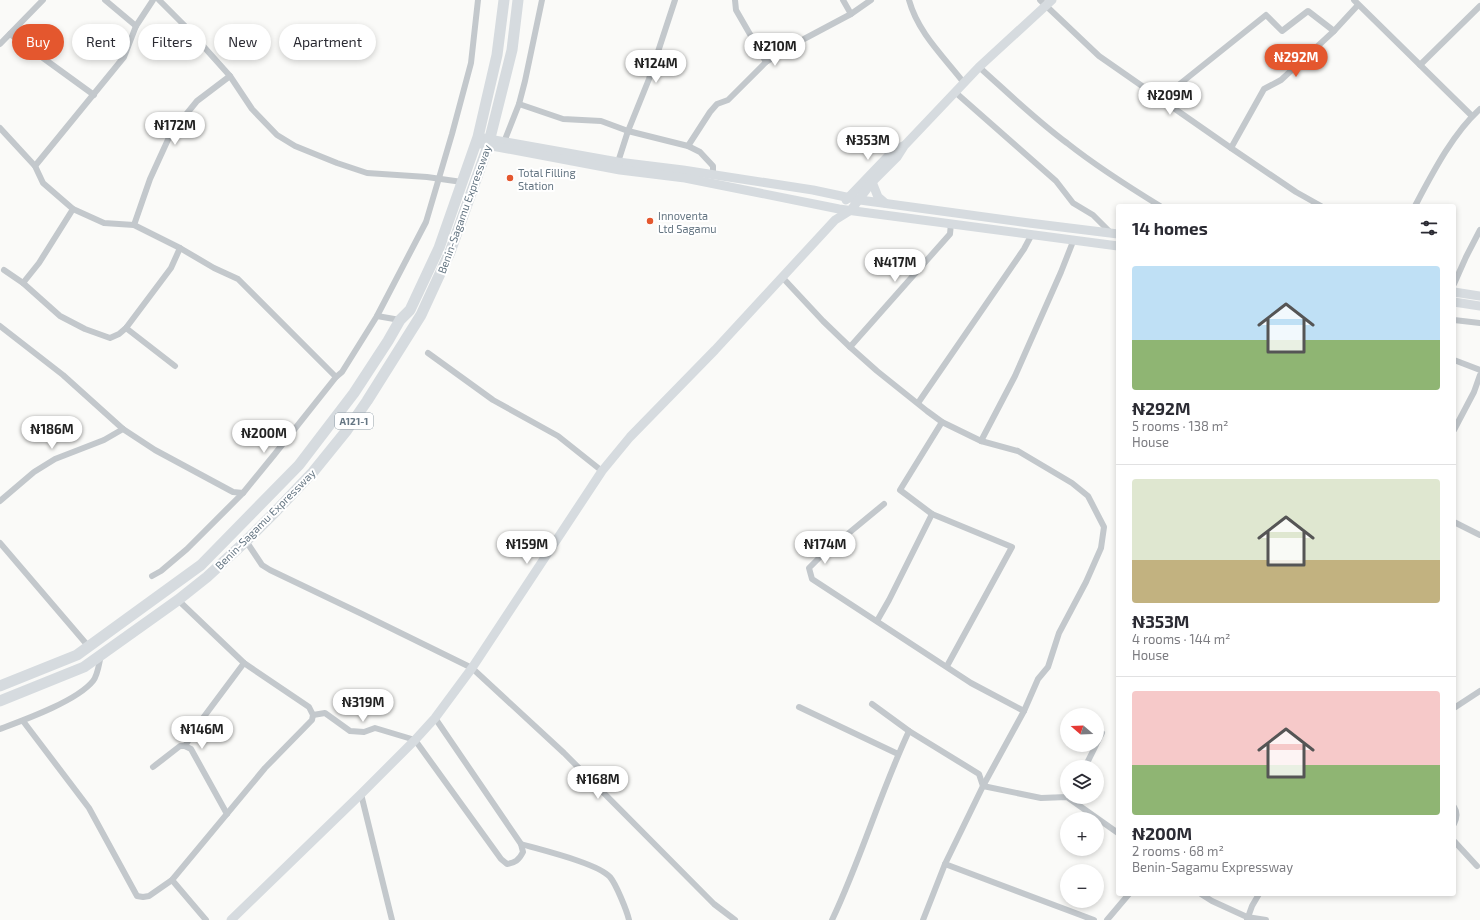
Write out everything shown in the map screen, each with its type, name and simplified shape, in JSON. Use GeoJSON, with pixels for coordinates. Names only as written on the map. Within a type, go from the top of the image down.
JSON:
{"type":"FeatureCollection","features":[{"type":"Feature","properties":{"kind":"highway","name":"Benin-Sagamu Expressway"},"geometry":{"type":"LineString","coordinates":[[0,686],[76,655],[201,565],[294,470],[354,393],[400,320],[410,310],[439,248],[477,140],[497,55],[504,0]]}},
{"type":"Feature","properties":{"kind":"highway","name":"Benin-Sagamu Expressway"},"geometry":{"type":"LineString","coordinates":[[0,701],[84,667],[178,600],[207,577],[246,541],[314,472],[347,430],[368,401],[421,315],[450,252],[489,142],[512,50],[518,0]]}},
{"type":"Feature","properties":{"kind":"main road"},"geometry":{"type":"LineString","coordinates":[[835,220],[839,208],[848,198],[868,182],[892,152],[904,146],[955,92],[1046,2]]}},
{"type":"Feature","properties":{"kind":"main road"},"geometry":{"type":"LineString","coordinates":[[477,140],[620,170],[685,178],[851,210],[1116,246]]}},
{"type":"Feature","properties":{"kind":"main road"},"geometry":{"type":"LineString","coordinates":[[489,142],[504,142],[618,162],[713,175],[860,200],[1115,234]]}},
{"type":"Feature","properties":{"kind":"main road"},"geometry":{"type":"LineString","coordinates":[[832,195],[868,182]]}},
{"type":"Feature","properties":{"kind":"main road"},"geometry":{"type":"LineString","coordinates":[[231,920],[361,794],[435,718],[472,668],[602,471],[630,436],[715,350],[835,220],[851,210],[860,200],[868,182]]}},
{"type":"Feature","properties":{"kind":"main road"},"geometry":{"type":"LineString","coordinates":[[868,182],[878,197],[885,203]]}},
{"type":"Feature","properties":{"kind":"main road"},"geometry":{"type":"LineString","coordinates":[[1456,292],[1480,296]]}},
{"type":"Feature","properties":{"kind":"main road"},"geometry":{"type":"LineString","coordinates":[[1456,302],[1480,306]]}},
{"type":"Feature","properties":{"kind":"street"},"geometry":{"type":"LineString","coordinates":[[0,44],[43,0]]}},
{"type":"Feature","properties":{"kind":"street"},"geometry":{"type":"LineString","coordinates":[[104,0],[136,26]]}},
{"type":"Feature","properties":{"kind":"street"},"geometry":{"type":"LineString","coordinates":[[35,166],[124,57],[136,26],[153,0]]}},
{"type":"Feature","properties":{"kind":"street"},"geometry":{"type":"LineString","coordinates":[[159,0],[187,28],[230,76],[252,109],[277,135],[295,146],[337,164],[367,173],[438,178],[462,182]]}},
{"type":"Feature","properties":{"kind":"street"},"geometry":{"type":"LineString","coordinates":[[152,576],[161,571],[187,549],[243,493],[336,377],[342,372],[377,316],[426,222],[471,63],[478,0]]}},
{"type":"Feature","properties":{"kind":"street"},"geometry":{"type":"LineString","coordinates":[[504,142],[519,104],[542,0]]}},
{"type":"Feature","properties":{"kind":"street"},"geometry":{"type":"LineString","coordinates":[[618,162],[628,131],[649,79],[675,0]]}},
{"type":"Feature","properties":{"kind":"street"},"geometry":{"type":"LineString","coordinates":[[735,0],[736,10],[766,62]]}},
{"type":"Feature","properties":{"kind":"street"},"geometry":{"type":"LineString","coordinates":[[843,0],[851,14]]}},
{"type":"Feature","properties":{"kind":"street"},"geometry":{"type":"LineString","coordinates":[[688,146],[710,112],[717,104],[728,100],[766,62],[804,39],[851,14],[871,0]]}},
{"type":"Feature","properties":{"kind":"street"},"geometry":{"type":"LineString","coordinates":[[910,0],[917,20],[925,34],[964,83]]}},
{"type":"Feature","properties":{"kind":"street"},"geometry":{"type":"LineString","coordinates":[[1046,2],[1099,56],[1231,148],[1296,192],[1317,204]]}},
{"type":"Feature","properties":{"kind":"street"},"geometry":{"type":"LineString","coordinates":[[1231,148],[1264,89],[1281,80],[1334,31],[1356,2],[1472,116]]}},
{"type":"Feature","properties":{"kind":"street"},"geometry":{"type":"LineString","coordinates":[[1420,65],[1480,6]]}},
{"type":"Feature","properties":{"kind":"street"},"geometry":{"type":"LineString","coordinates":[[1161,99],[1266,15],[1282,31],[1308,11],[1334,31]]}},
{"type":"Feature","properties":{"kind":"street"},"geometry":{"type":"LineString","coordinates":[[10,34],[94,95]]}},
{"type":"Feature","properties":{"kind":"street"},"geometry":{"type":"LineString","coordinates":[[980,67],[1028,112],[1067,144],[1157,204]]}},
{"type":"Feature","properties":{"kind":"street"},"geometry":{"type":"LineString","coordinates":[[134,225],[150,179],[171,133],[197,101],[230,76]]}},
{"type":"Feature","properties":{"kind":"street"},"geometry":{"type":"LineString","coordinates":[[955,92],[1056,182],[1073,203],[1093,215],[1115,234]]}},
{"type":"Feature","properties":{"kind":"street"},"geometry":{"type":"LineString","coordinates":[[519,104],[562,118],[601,122],[628,131],[688,146],[700,152],[713,166],[713,175]]}},
{"type":"Feature","properties":{"kind":"street"},"geometry":{"type":"LineString","coordinates":[[1416,204],[1430,177],[1448,148],[1472,116],[1480,110]]}},
{"type":"Feature","properties":{"kind":"street"},"geometry":{"type":"LineString","coordinates":[[0,128],[35,166],[43,183],[73,209],[104,223],[134,225],[180,248],[214,268],[238,279],[336,377]]}},
{"type":"Feature","properties":{"kind":"street"},"geometry":{"type":"LineString","coordinates":[[23,283],[39,263],[73,209]]}},
{"type":"Feature","properties":{"kind":"street"},"geometry":{"type":"LineString","coordinates":[[850,347],[950,234],[951,223]]}},
{"type":"Feature","properties":{"kind":"street"},"geometry":{"type":"LineString","coordinates":[[1456,280],[1480,230]]}},
{"type":"Feature","properties":{"kind":"street"},"geometry":{"type":"LineString","coordinates":[[918,403],[1024,249],[1032,234]]}},
{"type":"Feature","properties":{"kind":"street"},"geometry":{"type":"LineString","coordinates":[[981,441],[1015,376],[1074,239]]}},
{"type":"Feature","properties":{"kind":"street"},"geometry":{"type":"LineString","coordinates":[[4,270],[23,283],[60,316],[85,329],[110,338],[120,334],[126,328],[171,268],[180,248]]}},
{"type":"Feature","properties":{"kind":"street"},"geometry":{"type":"LineString","coordinates":[[782,276],[823,321],[850,347],[877,371],[942,422],[981,441],[1018,451],[1072,483],[1088,496],[1104,527],[1101,548],[1086,582],[1059,633],[1048,667],[1038,679],[1024,712],[983,786],[945,864],[922,920]]}},
{"type":"Feature","properties":{"kind":"street"},"geometry":{"type":"LineString","coordinates":[[377,316],[400,320]]}},
{"type":"Feature","properties":{"kind":"street"},"geometry":{"type":"LineString","coordinates":[[1456,320],[1480,323]]}},
{"type":"Feature","properties":{"kind":"street"},"geometry":{"type":"LineString","coordinates":[[0,326],[63,375],[123,429],[155,450],[233,492],[243,493]]}},
{"type":"Feature","properties":{"kind":"street"},"geometry":{"type":"LineString","coordinates":[[126,328],[175,366]]}},
{"type":"Feature","properties":{"kind":"street"},"geometry":{"type":"LineString","coordinates":[[428,353],[493,400],[558,436],[602,471]]}},
{"type":"Feature","properties":{"kind":"street"},"geometry":{"type":"LineString","coordinates":[[1456,361],[1480,370]]}},
{"type":"Feature","properties":{"kind":"street"},"geometry":{"type":"LineString","coordinates":[[1456,426],[1474,392],[1480,375]]}},
{"type":"Feature","properties":{"kind":"street"},"geometry":{"type":"LineString","coordinates":[[942,422],[900,490],[932,514],[1012,547],[947,666]]}},
{"type":"Feature","properties":{"kind":"street"},"geometry":{"type":"LineString","coordinates":[[0,500],[34,472],[55,458],[104,440],[123,429]]}},
{"type":"Feature","properties":{"kind":"street"},"geometry":{"type":"LineString","coordinates":[[884,504],[821,556],[809,568],[812,579],[971,683],[1024,712]]}},
{"type":"Feature","properties":{"kind":"street"},"geometry":{"type":"LineString","coordinates":[[877,621],[932,514]]}},
{"type":"Feature","properties":{"kind":"street"},"geometry":{"type":"LineString","coordinates":[[1456,523],[1480,536]]}},
{"type":"Feature","properties":{"kind":"street"},"geometry":{"type":"LineString","coordinates":[[246,541],[262,565],[270,570],[472,668],[564,753],[714,904],[735,920]]}},
{"type":"Feature","properties":{"kind":"street"},"geometry":{"type":"LineString","coordinates":[[1,548],[89,647]]}},
{"type":"Feature","properties":{"kind":"street"},"geometry":{"type":"LineString","coordinates":[[23,721],[89,808],[138,896],[149,896],[172,880],[265,768],[312,720],[313,715],[309,707],[244,663],[178,600]]}},
{"type":"Feature","properties":{"kind":"street"},"geometry":{"type":"LineString","coordinates":[[0,729],[23,721],[73,698],[93,681],[102,655]]}},
{"type":"Feature","properties":{"kind":"street"},"geometry":{"type":"LineString","coordinates":[[185,746],[200,722],[244,663]]}},
{"type":"Feature","properties":{"kind":"street"},"geometry":{"type":"LineString","coordinates":[[1456,707],[1480,691]]}},
{"type":"Feature","properties":{"kind":"street"},"geometry":{"type":"LineString","coordinates":[[872,704],[909,731],[979,774],[983,786]]}},
{"type":"Feature","properties":{"kind":"street"},"geometry":{"type":"LineString","coordinates":[[799,707],[868,738],[898,754]]}},
{"type":"Feature","properties":{"kind":"street"},"geometry":{"type":"LineString","coordinates":[[313,715],[325,713],[350,731],[364,732],[375,728],[415,740],[501,859],[506,864],[513,863],[520,858],[523,852],[520,844],[435,718]]}},
{"type":"Feature","properties":{"kind":"street"},"geometry":{"type":"LineString","coordinates":[[832,920],[848,884],[898,754],[909,731]]}},
{"type":"Feature","properties":{"kind":"street"},"geometry":{"type":"LineString","coordinates":[[153,767],[180,746],[185,746],[191,749],[226,814]]}},
{"type":"Feature","properties":{"kind":"street"},"geometry":{"type":"LineString","coordinates":[[983,786],[1041,798],[1060,797]]}},
{"type":"Feature","properties":{"kind":"street"},"geometry":{"type":"LineString","coordinates":[[361,794],[392,920]]}},
{"type":"Feature","properties":{"kind":"street"},"geometry":{"type":"LineString","coordinates":[[1077,804],[1116,832]]}},
{"type":"Feature","properties":{"kind":"street"},"geometry":{"type":"LineString","coordinates":[[1456,811],[1456,821]]}},
{"type":"Feature","properties":{"kind":"street"},"geometry":{"type":"LineString","coordinates":[[1456,843],[1477,866]]}},
{"type":"Feature","properties":{"kind":"street"},"geometry":{"type":"LineString","coordinates":[[520,844],[599,869],[611,878],[627,912],[629,920]]}},
{"type":"Feature","properties":{"kind":"street"},"geometry":{"type":"LineString","coordinates":[[945,864],[1094,920]]}},
{"type":"Feature","properties":{"kind":"street"},"geometry":{"type":"LineString","coordinates":[[172,880],[206,920]]}},
{"type":"Feature","properties":{"kind":"street"},"geometry":{"type":"LineString","coordinates":[[1107,920],[1127,896]]}},
{"type":"Feature","properties":{"kind":"street"},"geometry":{"type":"LineString","coordinates":[[1204,896],[1247,918],[1266,920]]}},
{"type":"Feature","properties":{"kind":"street"},"geometry":{"type":"LineString","coordinates":[[1247,918],[1258,896]]}},
{"type":"Feature","properties":{"kind":"place","name":"Total Filling Station"},"geometry":{"type":"Point","coordinates":[510,178]}},
{"type":"Feature","properties":{"kind":"place","name":"Innoventa Ltd Sagamu"},"geometry":{"type":"Point","coordinates":[650,221]}}]}
